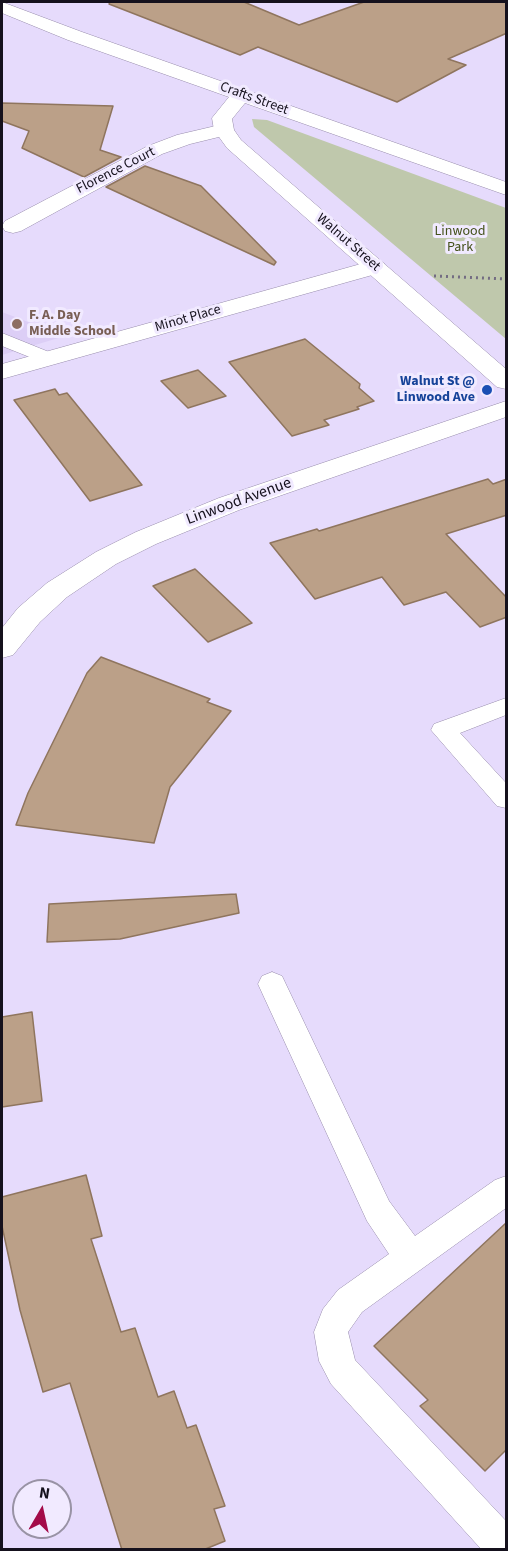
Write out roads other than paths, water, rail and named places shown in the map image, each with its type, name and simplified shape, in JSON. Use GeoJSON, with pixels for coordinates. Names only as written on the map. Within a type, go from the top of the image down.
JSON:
{"type":"FeatureCollection","features":[{"type":"Feature","properties":{"kind":"main road","name":"Crafts Street"},"geometry":{"type":"LineString","coordinates":[[2,7],[507,189]]}},
{"type":"Feature","properties":{"kind":"main road"},"geometry":{"type":"LineString","coordinates":[[224,130],[222,122],[224,115],[242,95]]}},
{"type":"Feature","properties":{"kind":"main road","name":"Florence Court"},"geometry":{"type":"LineString","coordinates":[[13,226],[155,150],[184,139],[224,130]]}},
{"type":"Feature","properties":{"kind":"main road","name":"Walnut Street"},"geometry":{"type":"LineString","coordinates":[[224,130],[238,148],[507,382]]}},
{"type":"Feature","properties":{"kind":"main road","name":"Minot Place"},"geometry":{"type":"LineString","coordinates":[[2,372],[375,267]]}},
{"type":"Feature","properties":{"kind":"main road","name":"Linwood Avenue"},"geometry":{"type":"LineString","coordinates":[[2,648],[29,615],[57,590],[125,547],[229,504],[507,409]]}},
{"type":"Feature","properties":{"kind":"lane"},"geometry":{"type":"LineString","coordinates":[[2,339],[47,358]]}},
{"type":"Feature","properties":{"kind":"lane"},"geometry":{"type":"LineString","coordinates":[[507,706],[444,730],[507,799]]}},
{"type":"Feature","properties":{"kind":"lane"},"geometry":{"type":"LineString","coordinates":[[272,984],[378,1211],[411,1258]]}},
{"type":"Feature","properties":{"kind":"lane"},"geometry":{"type":"LineString","coordinates":[[507,1190],[342,1310],[332,1332],[336,1361],[343,1372],[507,1548]]}},
{"type":"Feature","properties":{"kind":"place","name":"F. A. Day Middle School"},"geometry":{"type":"Point","coordinates":[17,324]}},
{"type":"Feature","properties":{"kind":"place","name":"Walnut St @ Linwood Ave"},"geometry":{"type":"Point","coordinates":[487,390]}},
{"type":"Feature","properties":{"kind":"park label","name":"Linwood Park"},"geometry":{"type":"Point","coordinates":[460,240]}}]}
